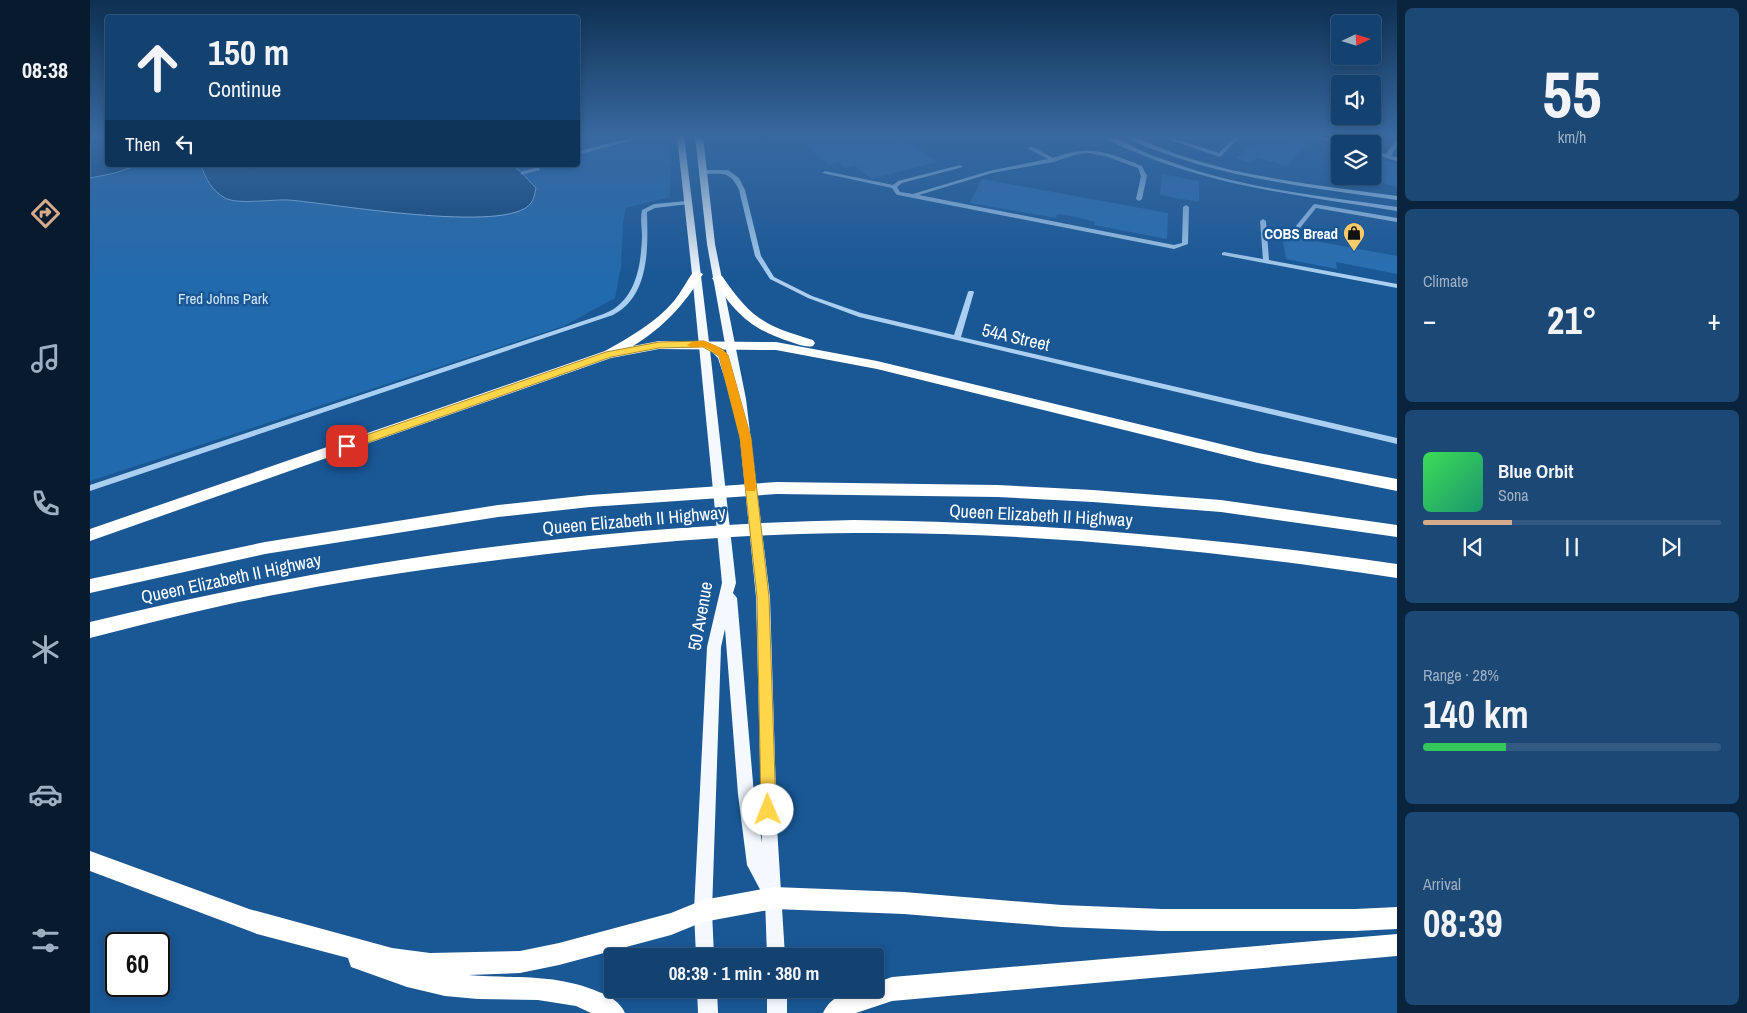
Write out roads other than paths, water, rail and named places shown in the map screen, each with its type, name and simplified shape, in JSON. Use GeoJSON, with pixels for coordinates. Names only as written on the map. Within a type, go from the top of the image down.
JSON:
{"type":"FeatureCollection","features":[{"type":"Feature","properties":{"kind":"highway"},"geometry":{"type":"LineString","coordinates":[[609,354],[636,339],[662,320],[678,303],[697,274]]}},
{"type":"Feature","properties":{"kind":"highway"},"geometry":{"type":"LineString","coordinates":[[718,278],[741,312],[763,328],[877,365]]}},
{"type":"Feature","properties":{"kind":"highway"},"geometry":{"type":"LineString","coordinates":[[90,535],[609,354],[659,345],[731,344],[776,346],[877,365],[1258,458],[1397,485]]}},
{"type":"Feature","properties":{"kind":"highway","name":"Queen Elizabeth II Highway"},"geometry":{"type":"LineString","coordinates":[[90,586],[265,548],[404,524],[498,511],[660,496],[777,488],[997,491],[1093,496],[1221,506],[1397,531]]}},
{"type":"Feature","properties":{"kind":"highway","name":"Queen Elizabeth II Highway"},"geometry":{"type":"LineString","coordinates":[[90,630],[148,615],[316,580],[480,555],[658,536],[777,528],[995,530],[1234,549],[1397,570]]}},
{"type":"Feature","properties":{"kind":"highway"},"geometry":{"type":"LineString","coordinates":[[90,861],[405,976],[458,986],[562,990],[602,1005],[613,1013]]}},
{"type":"Feature","properties":{"kind":"highway"},"geometry":{"type":"LineString","coordinates":[[249,920],[392,959],[430,964],[481,964],[520,962],[558,954],[671,924],[703,911],[774,898],[884,902],[1062,916],[1162,920],[1345,920],[1397,918]]}},
{"type":"Feature","properties":{"kind":"highway"},"geometry":{"type":"LineString","coordinates":[[835,1013],[852,1002],[892,989],[1397,945]]}},
{"type":"Feature","properties":{"kind":"main road","name":"50 Avenue"},"geometry":{"type":"LineString","coordinates":[[684,183],[697,274],[729,583],[714,647],[703,911],[705,948]]}},
{"type":"Feature","properties":{"kind":"main road"},"geometry":{"type":"LineString","coordinates":[[705,183],[711,244],[731,344],[746,438],[763,597],[769,827],[776,948]]}},
{"type":"Feature","properties":{"kind":"main road"},"geometry":{"type":"LineString","coordinates":[[704,344],[714,348],[723,355],[746,438]]}},
{"type":"Feature","properties":{"kind":"main road"},"geometry":{"type":"LineString","coordinates":[[729,583],[747,802],[756,865],[774,898]]}},
{"type":"Feature","properties":{"kind":"main road"},"geometry":{"type":"LineString","coordinates":[[707,998],[708,1013]]}},
{"type":"Feature","properties":{"kind":"main road"},"geometry":{"type":"LineString","coordinates":[[777,998],[777,1013]]}},
{"type":"Feature","properties":{"kind":"street","name":"54A Street"},"geometry":{"type":"LineString","coordinates":[[739,183],[758,256],[772,278],[810,297],[859,316],[1397,441]]}},
{"type":"Feature","properties":{"kind":"street"},"geometry":{"type":"LineString","coordinates":[[876,183],[894,187]]}},
{"type":"Feature","properties":{"kind":"street"},"geometry":{"type":"LineString","coordinates":[[914,196],[955,183]]}},
{"type":"Feature","properties":{"kind":"street"},"geometry":{"type":"LineString","coordinates":[[1245,183],[1397,209]]}},
{"type":"Feature","properties":{"kind":"street"},"geometry":{"type":"LineString","coordinates":[[1304,183],[1397,198]]}},
{"type":"Feature","properties":{"kind":"street"},"geometry":{"type":"LineString","coordinates":[[1298,227],[1314,206],[1397,220]]}},
{"type":"Feature","properties":{"kind":"street"},"geometry":{"type":"LineString","coordinates":[[1263,221],[1266,262]]}},
{"type":"Feature","properties":{"kind":"street"},"geometry":{"type":"LineString","coordinates":[[1224,254],[1397,286]]}},
{"type":"Feature","properties":{"kind":"street"},"geometry":{"type":"LineString","coordinates":[[957,338],[971,292]]}},
{"type":"Feature","properties":{"kind":"lane"},"geometry":{"type":"LineString","coordinates":[[898,183],[894,187],[898,193],[1174,247],[1186,244],[1186,207]]}},
{"type":"Feature","properties":{"kind":"lane"},"geometry":{"type":"LineString","coordinates":[[1139,198],[1142,183]]}},
{"type":"Feature","properties":{"kind":"lane"},"geometry":{"type":"LineString","coordinates":[[90,488],[578,325],[617,310],[635,290],[642,271],[645,249],[644,211],[654,206],[686,203]]}},
{"type":"Feature","properties":{"kind":"place","name":"COBS Bread"},"geometry":{"type":"Point","coordinates":[1354,252]}},
{"type":"Feature","properties":{"kind":"park label","name":"Fred Johns Park"},"geometry":{"type":"Point","coordinates":[223,298]}}]}
